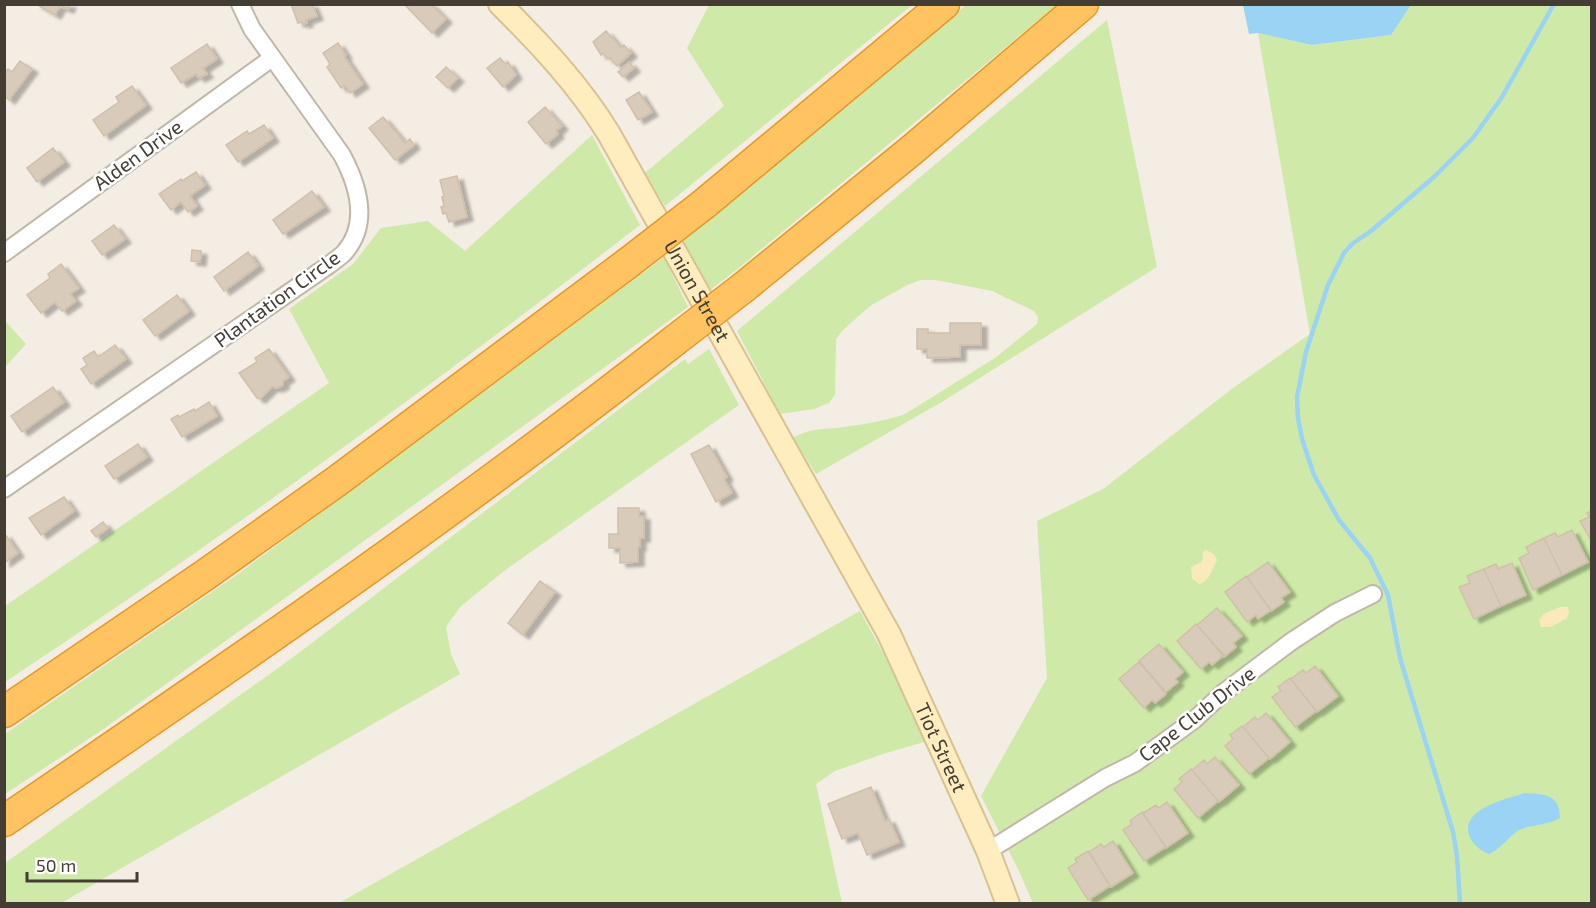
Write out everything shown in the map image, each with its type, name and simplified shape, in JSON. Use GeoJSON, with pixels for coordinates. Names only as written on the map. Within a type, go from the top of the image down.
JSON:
{"type":"FeatureCollection","features":[{"type":"Feature","properties":{"kind":"highway"},"geometry":{"type":"LineString","coordinates":[[4,712],[338,481],[704,204],[944,4]]}},
{"type":"Feature","properties":{"kind":"highway"},"geometry":{"type":"LineString","coordinates":[[4,821],[237,663],[371,568],[547,438],[744,287],[913,149],[1083,4]]}},
{"type":"Feature","properties":{"kind":"main road","name":"Union Street"},"geometry":{"type":"LineString","coordinates":[[500,4],[565,71],[601,122],[868,596]]}},
{"type":"Feature","properties":{"kind":"main road","name":"Tiot Street"},"geometry":{"type":"LineString","coordinates":[[868,596],[895,646],[988,851],[1008,903]]}},
{"type":"Feature","properties":{"kind":"street","name":"Plantation Circle"},"geometry":{"type":"LineString","coordinates":[[4,489],[329,265],[344,253],[354,236],[360,218],[353,176],[342,155],[252,29],[240,4]]}},
{"type":"Feature","properties":{"kind":"street","name":"Alden Drive"},"geometry":{"type":"LineString","coordinates":[[4,253],[272,58]]}},
{"type":"Feature","properties":{"kind":"street","name":"Cape Club Drive"},"geometry":{"type":"LineString","coordinates":[[988,851],[1105,778],[1135,763],[1194,720],[1223,693],[1292,641],[1335,613],[1373,594]]}},
{"type":"Feature","properties":{"kind":"green space"},"geometry":{"type":"Polygon","coordinates":[[[709,5],[912,5],[665,206],[645,173],[724,106],[687,48],[709,5]]]}},
{"type":"Feature","properties":{"kind":"green space"},"geometry":{"type":"Polygon","coordinates":[[[966,5],[1057,5],[709,291],[680,242],[966,5]]]}},
{"type":"Feature","properties":{"kind":"green space"},"geometry":{"type":"Polygon","coordinates":[[[1411,5],[1591,5],[1591,903],[1033,903],[981,796],[1047,678],[1037,521],[1103,489],[1233,388],[1310,334],[1258,33],[1312,45],[1391,35],[1411,5]]]}},
{"type":"Feature","properties":{"kind":"green space"},"geometry":{"type":"Polygon","coordinates":[[[1107,20],[1157,267],[940,403],[816,474],[793,438],[812,430],[844,427],[905,414],[995,358],[1037,324],[1038,317],[1034,311],[992,291],[936,280],[921,280],[907,285],[870,306],[836,339],[835,395],[829,403],[814,409],[780,414],[737,331],[1107,20]]]}},
{"type":"Feature","properties":{"kind":"green space"},"geometry":{"type":"Polygon","coordinates":[[[592,135],[640,225],[327,460],[5,682],[5,606],[329,383],[289,309],[353,264],[381,228],[428,221],[465,251],[592,135]]]}},
{"type":"Feature","properties":{"kind":"green space"},"geometry":{"type":"Polygon","coordinates":[[[664,257],[688,307],[105,728],[5,794],[5,734],[241,572],[664,257]]]}},
{"type":"Feature","properties":{"kind":"green space"},"geometry":{"type":"Polygon","coordinates":[[[5,321],[26,344],[5,367],[5,321]]]}},
{"type":"Feature","properties":{"kind":"green space"},"geometry":{"type":"Polygon","coordinates":[[[709,349],[739,405],[504,571],[460,607],[446,627],[451,654],[460,674],[61,903],[5,903],[5,863],[292,658],[685,359],[688,364],[709,349]]]}},
{"type":"Feature","properties":{"kind":"green space"},"geometry":{"type":"Polygon","coordinates":[[[860,611],[931,740],[835,771],[816,784],[842,903],[337,904],[860,611]]]}},
{"type":"Feature","properties":{"kind":"sand"},"geometry":{"type":"Polygon","coordinates":[[[1206,550],[1214,554],[1217,560],[1208,577],[1199,584],[1192,578],[1191,567],[1202,562],[1203,552],[1206,550]]]}},
{"type":"Feature","properties":{"kind":"sand"},"geometry":{"type":"Polygon","coordinates":[[[1560,607],[1568,607],[1567,618],[1551,627],[1541,627],[1539,620],[1544,614],[1560,607]]]}},
{"type":"Feature","properties":{"kind":"water"},"geometry":{"type":"Polygon","coordinates":[[[1243,4],[1411,5],[1391,35],[1312,45],[1258,33],[1249,34],[1243,4]]]}},
{"type":"Feature","properties":{"kind":"water"},"geometry":{"type":"Polygon","coordinates":[[[1525,793],[1550,797],[1557,804],[1560,818],[1519,830],[1489,854],[1477,847],[1469,835],[1468,826],[1478,811],[1525,793]]]}},
{"type":"Feature","properties":{"kind":"building"},"geometry":{"type":"Polygon","coordinates":[[[36,4],[70,4],[68,9],[60,6],[55,15],[36,4]]]}},
{"type":"Feature","properties":{"kind":"building"},"geometry":{"type":"Polygon","coordinates":[[[291,4],[312,4],[317,16],[306,20],[307,23],[298,23],[291,4]]]}},
{"type":"Feature","properties":{"kind":"building"},"geometry":{"type":"Polygon","coordinates":[[[404,4],[431,4],[446,19],[432,33],[404,4]]]}},
{"type":"Feature","properties":{"kind":"building"},"geometry":{"type":"Polygon","coordinates":[[[606,31],[621,48],[624,45],[631,53],[617,66],[603,53],[601,55],[593,42],[606,31]]]}},
{"type":"Feature","properties":{"kind":"building"},"geometry":{"type":"Polygon","coordinates":[[[338,43],[363,84],[350,93],[345,85],[341,88],[327,67],[330,64],[323,53],[338,43]]]}},
{"type":"Feature","properties":{"kind":"building"},"geometry":{"type":"Polygon","coordinates":[[[207,44],[217,59],[203,68],[207,74],[199,78],[196,74],[181,83],[171,68],[207,44]]]}},
{"type":"Feature","properties":{"kind":"building"},"geometry":{"type":"Polygon","coordinates":[[[500,58],[505,64],[508,62],[516,75],[503,87],[487,68],[500,58]]]}},
{"type":"Feature","properties":{"kind":"building"},"geometry":{"type":"Polygon","coordinates":[[[20,61],[32,69],[9,100],[4,96],[4,74],[8,69],[12,72],[20,61]]]}},
{"type":"Feature","properties":{"kind":"building"},"geometry":{"type":"Polygon","coordinates":[[[629,62],[634,68],[623,77],[618,72],[629,62]]]}},
{"type":"Feature","properties":{"kind":"building"},"geometry":{"type":"Polygon","coordinates":[[[446,67],[458,78],[448,88],[436,77],[446,67]]]}},
{"type":"Feature","properties":{"kind":"building"},"geometry":{"type":"Polygon","coordinates":[[[132,86],[146,105],[104,136],[93,120],[119,102],[116,97],[132,86]]]}},
{"type":"Feature","properties":{"kind":"building"},"geometry":{"type":"Polygon","coordinates":[[[639,92],[652,112],[638,120],[626,100],[639,92]]]}},
{"type":"Feature","properties":{"kind":"building"},"geometry":{"type":"Polygon","coordinates":[[[545,107],[562,126],[556,131],[558,134],[546,144],[528,122],[545,107]]]}},
{"type":"Feature","properties":{"kind":"building"},"geometry":{"type":"Polygon","coordinates":[[[383,117],[405,143],[410,139],[414,145],[395,160],[369,128],[383,117]]]}},
{"type":"Feature","properties":{"kind":"building"},"geometry":{"type":"Polygon","coordinates":[[[264,125],[273,138],[238,162],[226,145],[247,131],[249,134],[264,125]]]}},
{"type":"Feature","properties":{"kind":"building"},"geometry":{"type":"Polygon","coordinates":[[[53,148],[64,162],[37,182],[27,168],[53,148]]]}},
{"type":"Feature","properties":{"kind":"building"},"geometry":{"type":"Polygon","coordinates":[[[196,172],[205,185],[190,196],[197,206],[188,212],[181,202],[171,210],[159,194],[196,172]]]}},
{"type":"Feature","properties":{"kind":"building"},"geometry":{"type":"Polygon","coordinates":[[[457,176],[467,217],[449,222],[441,207],[444,206],[442,197],[444,196],[440,180],[457,176]]]}},
{"type":"Feature","properties":{"kind":"building"},"geometry":{"type":"Polygon","coordinates":[[[312,191],[324,207],[283,234],[273,220],[312,191]]]}},
{"type":"Feature","properties":{"kind":"building"},"geometry":{"type":"Polygon","coordinates":[[[114,225],[125,239],[102,255],[92,241],[114,225]]]}},
{"type":"Feature","properties":{"kind":"building"},"geometry":{"type":"Polygon","coordinates":[[[192,250],[201,251],[200,262],[191,261],[192,250]]]}},
{"type":"Feature","properties":{"kind":"building"},"geometry":{"type":"Polygon","coordinates":[[[248,252],[258,266],[224,291],[214,277],[248,252]]]}},
{"type":"Feature","properties":{"kind":"building"},"geometry":{"type":"Polygon","coordinates":[[[61,264],[79,288],[70,294],[76,301],[62,311],[55,302],[41,313],[27,295],[50,278],[48,274],[61,264]]]}},
{"type":"Feature","properties":{"kind":"building"},"geometry":{"type":"Polygon","coordinates":[[[177,295],[189,311],[155,336],[143,320],[177,295]]]}},
{"type":"Feature","properties":{"kind":"building"},"geometry":{"type":"Polygon","coordinates":[[[950,323],[981,323],[981,345],[960,345],[960,357],[927,358],[927,349],[917,349],[917,329],[928,329],[928,333],[950,333],[950,323]]]}},
{"type":"Feature","properties":{"kind":"building"},"geometry":{"type":"Polygon","coordinates":[[[115,345],[126,359],[91,384],[81,369],[87,365],[83,358],[94,351],[98,357],[115,345]]]}},
{"type":"Feature","properties":{"kind":"building"},"geometry":{"type":"Polygon","coordinates":[[[269,349],[289,377],[283,381],[283,385],[277,388],[272,387],[260,399],[239,373],[257,362],[255,358],[269,349]]]}},
{"type":"Feature","properties":{"kind":"building"},"geometry":{"type":"Polygon","coordinates":[[[53,387],[64,402],[22,432],[11,416],[53,387]]]}},
{"type":"Feature","properties":{"kind":"building"},"geometry":{"type":"Polygon","coordinates":[[[209,402],[217,416],[182,437],[171,419],[194,409],[195,411],[209,402]]]}},
{"type":"Feature","properties":{"kind":"building"},"geometry":{"type":"Polygon","coordinates":[[[138,444],[147,457],[114,479],[105,466],[138,444]]]}},
{"type":"Feature","properties":{"kind":"building"},"geometry":{"type":"Polygon","coordinates":[[[709,445],[727,477],[724,479],[732,493],[716,502],[691,454],[709,445]]]}},
{"type":"Feature","properties":{"kind":"building"},"geometry":{"type":"Polygon","coordinates":[[[64,497],[74,511],[41,535],[29,518],[64,497]]]}},
{"type":"Feature","properties":{"kind":"building"},"geometry":{"type":"Polygon","coordinates":[[[618,508],[639,508],[639,516],[644,516],[644,538],[640,538],[638,562],[620,563],[620,548],[609,548],[609,534],[618,534],[618,508]]]}},
{"type":"Feature","properties":{"kind":"building"},"geometry":{"type":"Polygon","coordinates":[[[1592,511],[1592,542],[1580,521],[1589,517],[1587,513],[1592,511]]]}},
{"type":"Feature","properties":{"kind":"building"},"geometry":{"type":"Polygon","coordinates":[[[103,522],[108,528],[96,537],[91,531],[103,522]]]}},
{"type":"Feature","properties":{"kind":"building"},"geometry":{"type":"Polygon","coordinates":[[[1572,530],[1588,562],[1562,575],[1544,538],[1555,533],[1558,537],[1572,530]]]}},
{"type":"Feature","properties":{"kind":"building"},"geometry":{"type":"Polygon","coordinates":[[[4,535],[18,553],[4,563],[4,535]]]}},
{"type":"Feature","properties":{"kind":"building"},"geometry":{"type":"Polygon","coordinates":[[[1544,538],[1562,575],[1533,590],[1519,558],[1529,553],[1526,547],[1544,538]]]}},
{"type":"Feature","properties":{"kind":"building"},"geometry":{"type":"Polygon","coordinates":[[[1268,562],[1290,592],[1281,598],[1284,602],[1271,611],[1247,577],[1268,562]]]}},
{"type":"Feature","properties":{"kind":"building"},"geometry":{"type":"Polygon","coordinates":[[[1512,563],[1526,595],[1501,606],[1484,569],[1496,564],[1498,569],[1512,563]]]}},
{"type":"Feature","properties":{"kind":"building"},"geometry":{"type":"Polygon","coordinates":[[[1484,569],[1501,606],[1474,619],[1459,587],[1470,583],[1467,576],[1484,569]]]}},
{"type":"Feature","properties":{"kind":"building"},"geometry":{"type":"Polygon","coordinates":[[[1246,576],[1271,610],[1258,619],[1256,615],[1247,622],[1225,592],[1246,576]]]}},
{"type":"Feature","properties":{"kind":"building"},"geometry":{"type":"Polygon","coordinates":[[[540,581],[555,592],[523,635],[508,623],[540,581]]]}},
{"type":"Feature","properties":{"kind":"building"},"geometry":{"type":"Polygon","coordinates":[[[1217,608],[1242,636],[1233,643],[1236,647],[1224,657],[1197,625],[1217,608]]]}},
{"type":"Feature","properties":{"kind":"building"},"geometry":{"type":"Polygon","coordinates":[[[1196,624],[1224,655],[1212,665],[1209,662],[1201,669],[1177,641],[1196,624]]]}},
{"type":"Feature","properties":{"kind":"building"},"geometry":{"type":"Polygon","coordinates":[[[1159,644],[1183,672],[1175,679],[1178,682],[1166,692],[1139,661],[1159,644]]]}},
{"type":"Feature","properties":{"kind":"building"},"geometry":{"type":"Polygon","coordinates":[[[1139,662],[1166,694],[1155,703],[1152,700],[1144,708],[1119,679],[1139,662]]]}},
{"type":"Feature","properties":{"kind":"building"},"geometry":{"type":"Polygon","coordinates":[[[1315,666],[1338,696],[1317,712],[1291,679],[1303,670],[1306,673],[1315,666]]]}},
{"type":"Feature","properties":{"kind":"building"},"geometry":{"type":"Polygon","coordinates":[[[1290,678],[1316,711],[1295,727],[1272,697],[1281,691],[1278,687],[1290,678]]]}},
{"type":"Feature","properties":{"kind":"building"},"geometry":{"type":"Polygon","coordinates":[[[1266,713],[1290,742],[1270,759],[1243,727],[1255,717],[1258,720],[1266,713]]]}},
{"type":"Feature","properties":{"kind":"building"},"geometry":{"type":"Polygon","coordinates":[[[1242,726],[1269,758],[1249,774],[1225,746],[1233,739],[1230,735],[1242,726]]]}},
{"type":"Feature","properties":{"kind":"building"},"geometry":{"type":"Polygon","coordinates":[[[1215,757],[1239,785],[1219,802],[1192,770],[1204,760],[1207,764],[1215,757]]]}},
{"type":"Feature","properties":{"kind":"building"},"geometry":{"type":"Polygon","coordinates":[[[1191,769],[1218,801],[1198,818],[1174,789],[1182,782],[1179,779],[1191,769]]]}},
{"type":"Feature","properties":{"kind":"building"},"geometry":{"type":"Polygon","coordinates":[[[871,787],[885,821],[889,819],[899,842],[867,855],[858,833],[842,839],[828,804],[871,787]]]}},
{"type":"Feature","properties":{"kind":"building"},"geometry":{"type":"Polygon","coordinates":[[[1167,802],[1188,833],[1166,848],[1143,813],[1156,805],[1158,808],[1167,802]]]}},
{"type":"Feature","properties":{"kind":"building"},"geometry":{"type":"Polygon","coordinates":[[[1142,812],[1166,847],[1144,861],[1123,830],[1132,824],[1130,821],[1142,812]]]}},
{"type":"Feature","properties":{"kind":"building"},"geometry":{"type":"Polygon","coordinates":[[[1113,841],[1133,873],[1111,887],[1089,852],[1101,844],[1104,847],[1113,841]]]}},
{"type":"Feature","properties":{"kind":"building"},"geometry":{"type":"Polygon","coordinates":[[[1088,851],[1110,886],[1088,900],[1068,868],[1077,862],[1075,859],[1088,851]]]}},
{"type":"Feature","properties":{"kind":"waterway"},"geometry":{"type":"LineString","coordinates":[[1460,904],[1453,832],[1400,658],[1388,595],[1370,558],[1339,520],[1314,475],[1302,439],[1297,397],[1306,352],[1328,285],[1344,253],[1434,177],[1473,138],[1502,97],[1554,4]]}}]}
